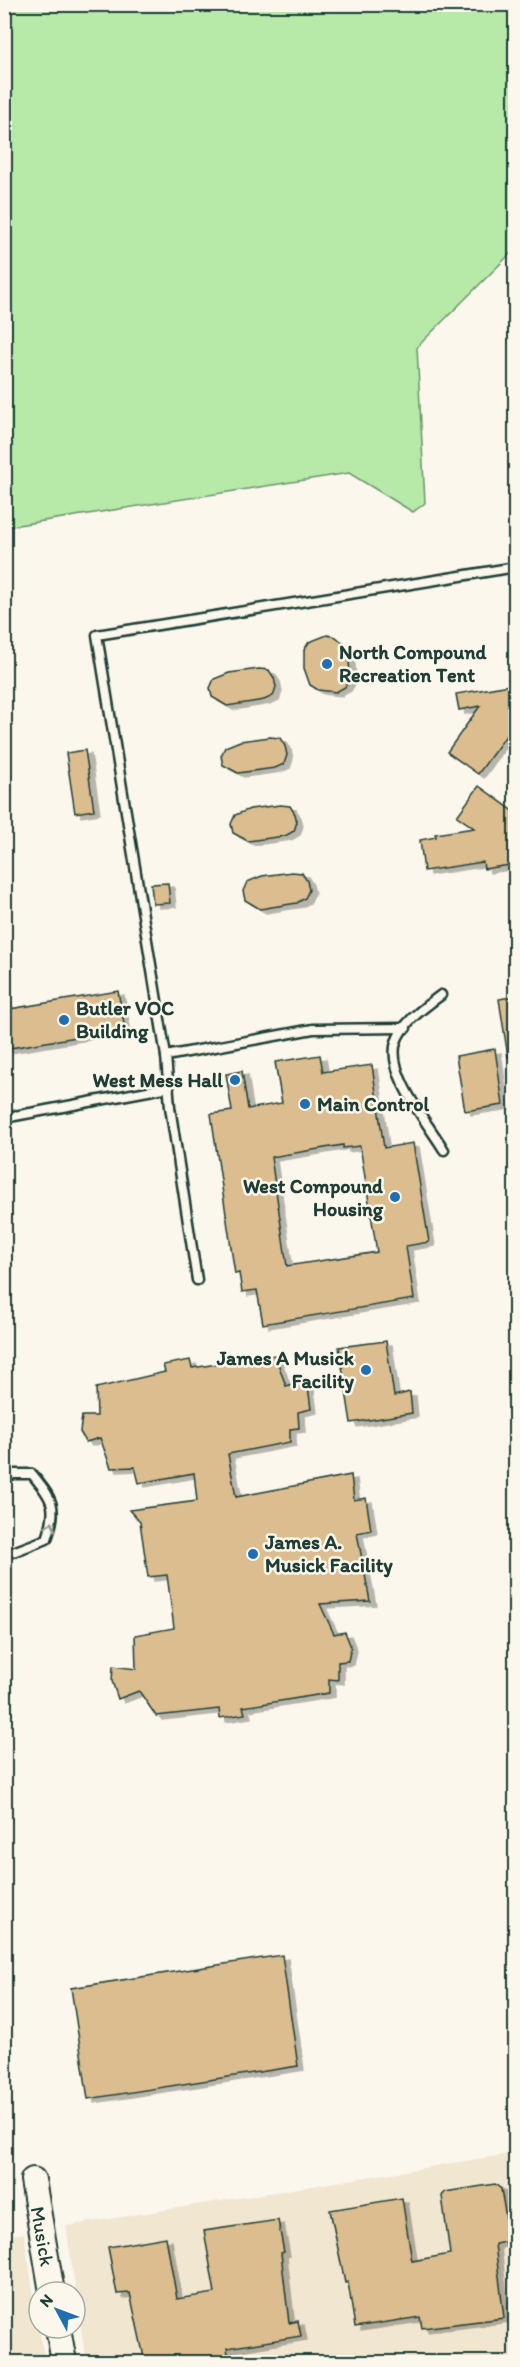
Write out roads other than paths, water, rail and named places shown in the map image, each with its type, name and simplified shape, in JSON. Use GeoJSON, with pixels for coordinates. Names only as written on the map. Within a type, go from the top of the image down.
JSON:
{"type":"FeatureCollection","features":[{"type":"Feature","properties":{"kind":"street","name":"Musick"},"geometry":{"type":"LineString","coordinates":[[33,2180],[50,2280]]}},
{"type":"Feature","properties":{"kind":"street"},"geometry":{"type":"LineString","coordinates":[[60,2340],[64,2362]]}},
{"type":"Feature","properties":{"kind":"lane"},"geometry":{"type":"LineString","coordinates":[[197,1280],[168,1087],[166,1056],[97,635],[516,567]]}},
{"type":"Feature","properties":{"kind":"lane"},"geometry":{"type":"LineString","coordinates":[[441,995],[417,1012],[396,1042],[396,1070],[444,1149]]}},
{"type":"Feature","properties":{"kind":"lane"},"geometry":{"type":"LineString","coordinates":[[166,1056],[313,1029],[406,1028]]}},
{"type":"Feature","properties":{"kind":"lane"},"geometry":{"type":"LineString","coordinates":[[4,1118],[168,1087]]}},
{"type":"Feature","properties":{"kind":"lane"},"geometry":{"type":"LineString","coordinates":[[4,1479],[13,1474],[32,1474],[52,1498],[54,1517],[47,1539],[13,1552],[4,1551]]}},
{"type":"Feature","properties":{"kind":"place","name":"North Compound Recreation Tent"},"geometry":{"type":"Point","coordinates":[327,664]}},
{"type":"Feature","properties":{"kind":"place","name":"Butler VOC Building"},"geometry":{"type":"Point","coordinates":[64,1020]}},
{"type":"Feature","properties":{"kind":"place","name":"West Mess Hall"},"geometry":{"type":"Point","coordinates":[235,1080]}},
{"type":"Feature","properties":{"kind":"place","name":"Main Control"},"geometry":{"type":"Point","coordinates":[305,1104]}},
{"type":"Feature","properties":{"kind":"place","name":"West Compound Housing"},"geometry":{"type":"Point","coordinates":[395,1197]}},
{"type":"Feature","properties":{"kind":"place","name":"James A Musick Facility"},"geometry":{"type":"Point","coordinates":[366,1370]}},
{"type":"Feature","properties":{"kind":"place","name":"James A. Musick Facility"},"geometry":{"type":"Point","coordinates":[253,1554]}}]}
